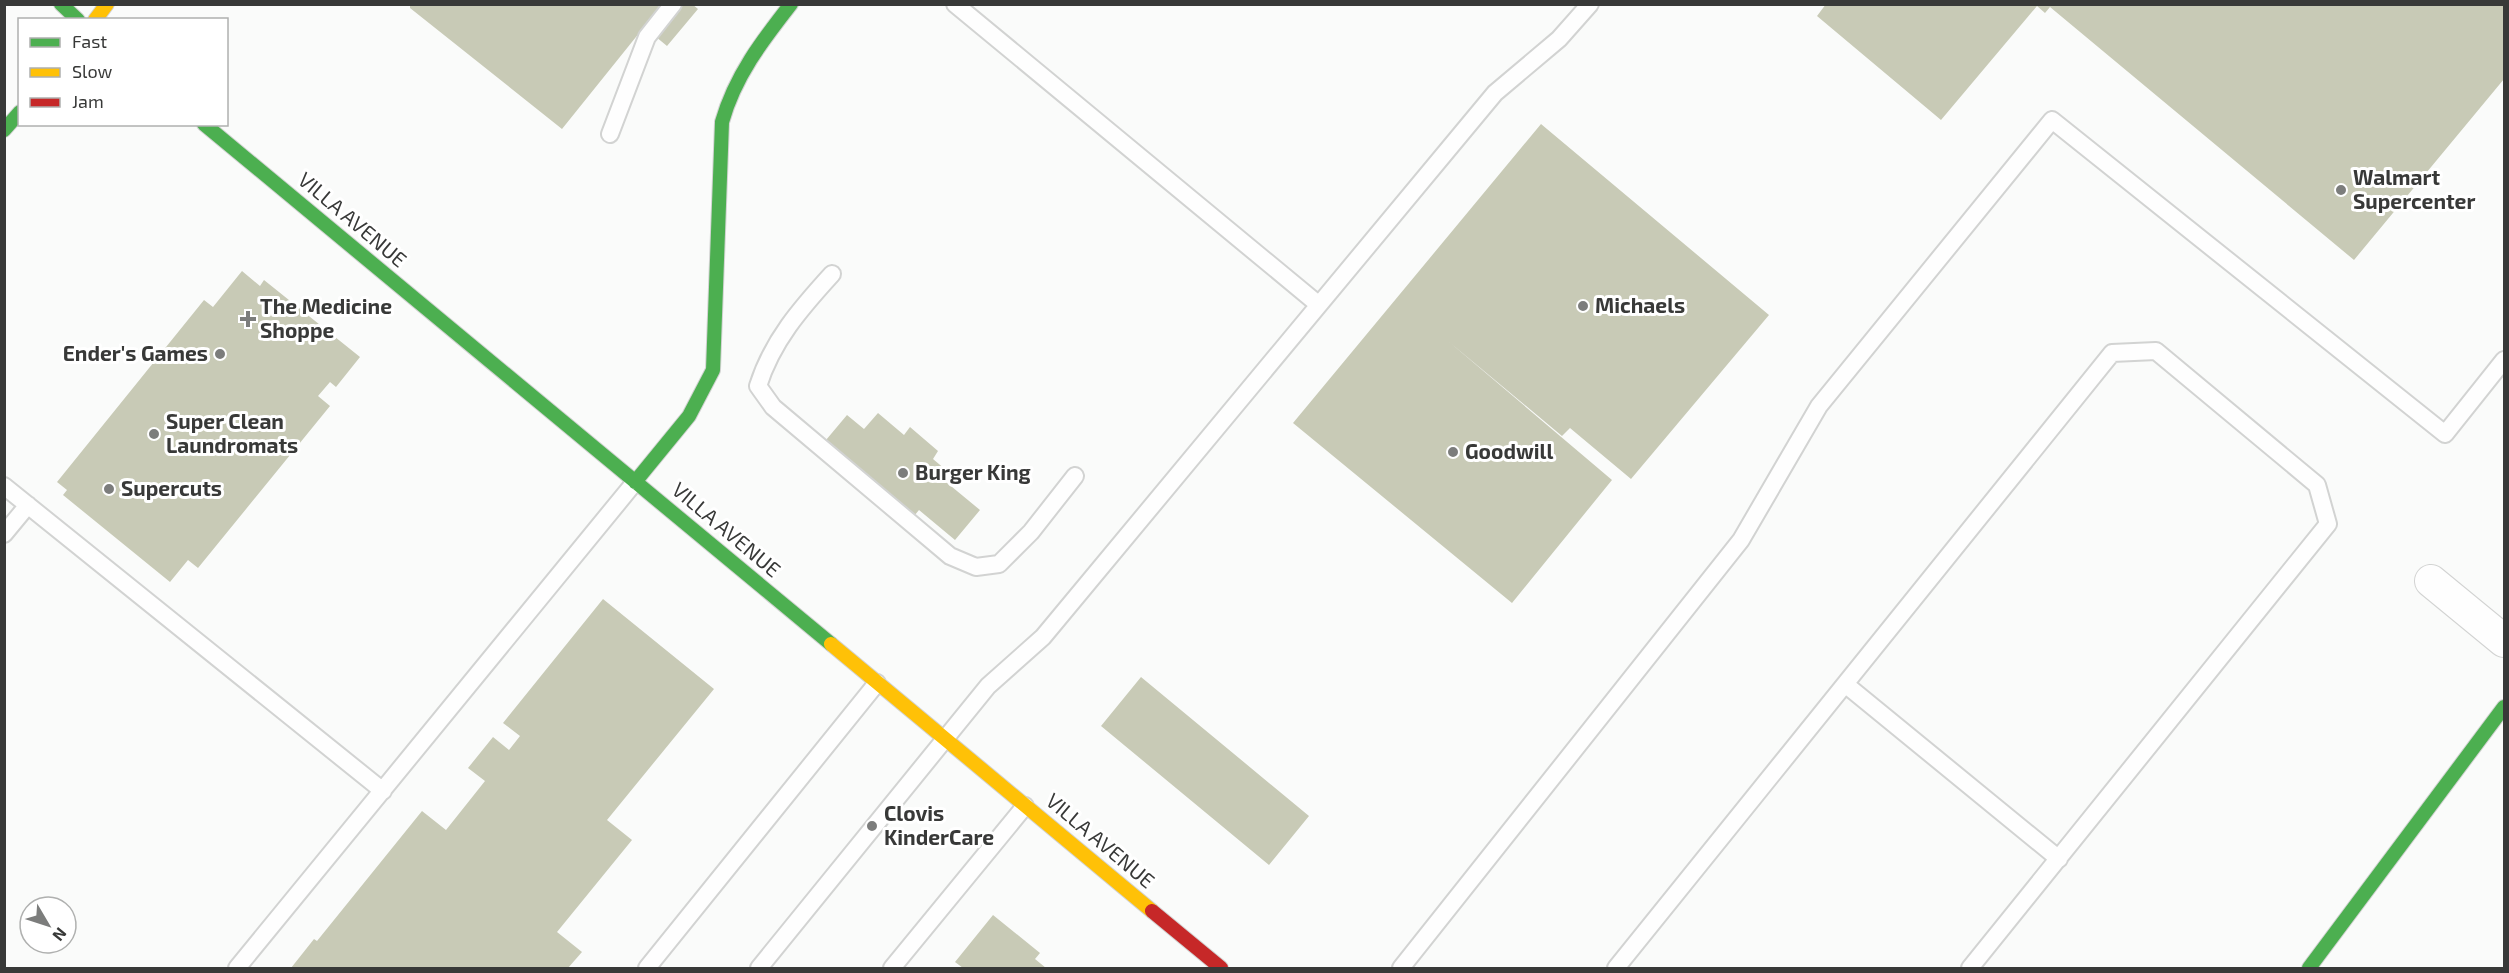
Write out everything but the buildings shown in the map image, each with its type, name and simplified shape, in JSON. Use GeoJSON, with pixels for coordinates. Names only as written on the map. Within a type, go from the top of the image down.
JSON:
{"type":"FeatureCollection","features":[{"type":"Feature","properties":{"kind":"main road"},"geometry":{"type":"LineString","coordinates":[[61,4],[76,18]]}},
{"type":"Feature","properties":{"kind":"main road"},"geometry":{"type":"LineString","coordinates":[[96,18],[107,4]]}},
{"type":"Feature","properties":{"kind":"main road"},"geometry":{"type":"LineString","coordinates":[[635,482],[690,418],[704,394],[713,370],[722,122],[735,82],[758,45],[791,4]]}},
{"type":"Feature","properties":{"kind":"main road"},"geometry":{"type":"LineString","coordinates":[[4,130],[18,114]]}},
{"type":"Feature","properties":{"kind":"main road","name":"VILLA AVENUE"},"geometry":{"type":"LineString","coordinates":[[206,126],[1221,969]]}},
{"type":"Feature","properties":{"kind":"main road"},"geometry":{"type":"LineString","coordinates":[[2309,969],[2505,706]]}},
{"type":"Feature","properties":{"kind":"street"},"geometry":{"type":"LineString","coordinates":[[2431,581],[2505,641]]}},
{"type":"Feature","properties":{"kind":"lane"},"geometry":{"type":"LineString","coordinates":[[610,134],[646,37],[673,4]]}},
{"type":"Feature","properties":{"kind":"lane"},"geometry":{"type":"LineString","coordinates":[[955,4],[1319,304]]}},
{"type":"Feature","properties":{"kind":"lane"},"geometry":{"type":"LineString","coordinates":[[759,969],[988,686],[1043,637],[1495,93],[1559,39],[1590,4]]}},
{"type":"Feature","properties":{"kind":"lane"},"geometry":{"type":"LineString","coordinates":[[1401,969],[1741,540],[1819,406],[2052,120],[2445,434],[2505,360]]}},
{"type":"Feature","properties":{"kind":"lane"},"geometry":{"type":"LineString","coordinates":[[832,274],[785,329],[766,362],[758,386],[772,406],[950,556],[976,567],[999,564],[1031,532],[1076,476]]}},
{"type":"Feature","properties":{"kind":"lane"},"geometry":{"type":"LineString","coordinates":[[1616,969],[2112,353],[2156,351],[2317,485],[2328,524],[1970,969]]}},
{"type":"Feature","properties":{"kind":"lane"},"geometry":{"type":"LineString","coordinates":[[237,969],[635,482]]}},
{"type":"Feature","properties":{"kind":"lane"},"geometry":{"type":"LineString","coordinates":[[4,486],[382,791]]}},
{"type":"Feature","properties":{"kind":"lane"},"geometry":{"type":"LineString","coordinates":[[4,534],[28,505]]}},
{"type":"Feature","properties":{"kind":"lane"},"geometry":{"type":"LineString","coordinates":[[647,969],[877,683]]}},
{"type":"Feature","properties":{"kind":"lane"},"geometry":{"type":"LineString","coordinates":[[1845,684],[2059,859]]}},
{"type":"Feature","properties":{"kind":"lane"},"geometry":{"type":"LineString","coordinates":[[892,969],[1025,806]]}},
{"type":"Feature","properties":{"kind":"traffic: fast"},"geometry":{"type":"LineString","coordinates":[[61,4],[76,18]]}},
{"type":"Feature","properties":{"kind":"traffic: fast"},"geometry":{"type":"LineString","coordinates":[[635,482],[689,416],[713,370],[722,122],[742,74],[760,45],[791,4]]}},
{"type":"Feature","properties":{"kind":"traffic: fast"},"geometry":{"type":"LineString","coordinates":[[4,130],[18,114]]}},
{"type":"Feature","properties":{"kind":"traffic: fast"},"geometry":{"type":"LineString","coordinates":[[206,126],[831,644]]}},
{"type":"Feature","properties":{"kind":"traffic: fast"},"geometry":{"type":"LineString","coordinates":[[2309,968],[2504,707]]}},
{"type":"Feature","properties":{"kind":"traffic: slow"},"geometry":{"type":"LineString","coordinates":[[96,18],[107,4]]}},
{"type":"Feature","properties":{"kind":"traffic: slow"},"geometry":{"type":"LineString","coordinates":[[831,644],[1152,911]]}},
{"type":"Feature","properties":{"kind":"traffic: jam"},"geometry":{"type":"LineString","coordinates":[[1152,911],[1221,968]]}},
{"type":"Feature","properties":{"kind":"place","name":"Walmart Supercenter"},"geometry":{"type":"Point","coordinates":[2341,190]}},
{"type":"Feature","properties":{"kind":"place","name":"Michaels"},"geometry":{"type":"Point","coordinates":[1583,306]}},
{"type":"Feature","properties":{"kind":"place","name":"The Medicine Shoppe"},"geometry":{"type":"Point","coordinates":[248,319]}},
{"type":"Feature","properties":{"kind":"place","name":"Ender's Games"},"geometry":{"type":"Point","coordinates":[220,354]}},
{"type":"Feature","properties":{"kind":"place","name":"Super Clean Laundromats"},"geometry":{"type":"Point","coordinates":[154,434]}},
{"type":"Feature","properties":{"kind":"place","name":"Goodwill"},"geometry":{"type":"Point","coordinates":[1453,452]}},
{"type":"Feature","properties":{"kind":"place","name":"Burger King"},"geometry":{"type":"Point","coordinates":[903,473]}},
{"type":"Feature","properties":{"kind":"place","name":"Supercuts"},"geometry":{"type":"Point","coordinates":[109,489]}},
{"type":"Feature","properties":{"kind":"place","name":"Clovis KinderCare"},"geometry":{"type":"Point","coordinates":[872,826]}}]}
